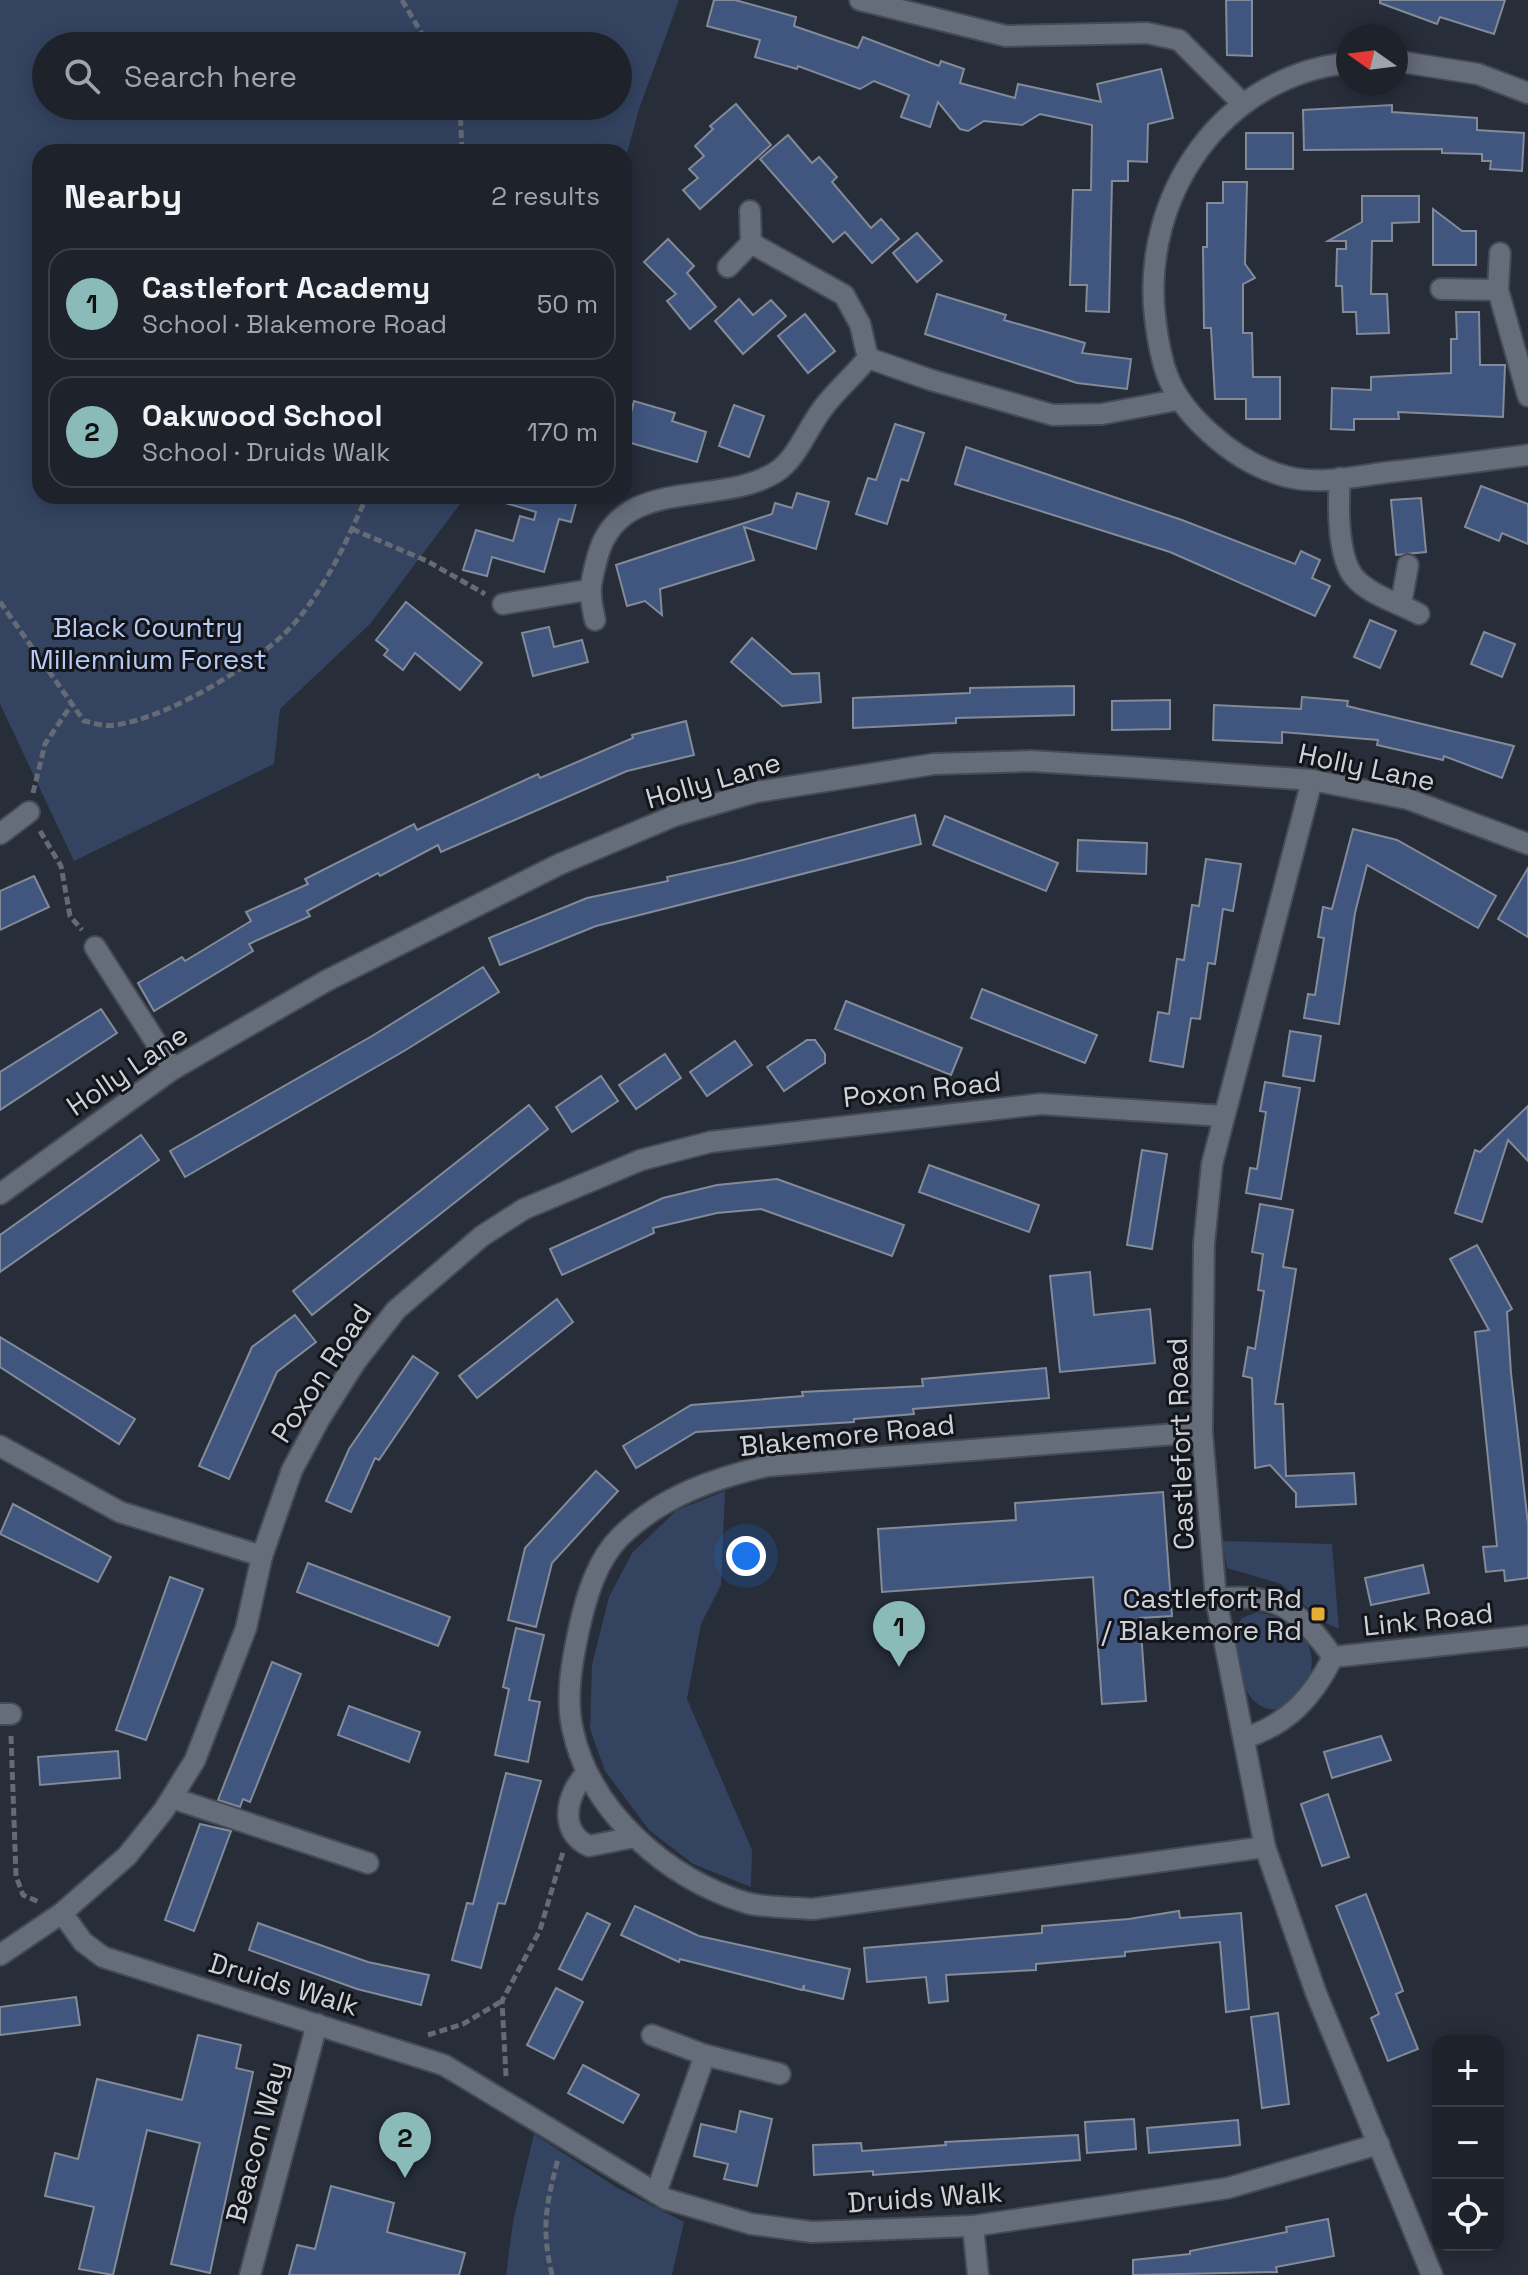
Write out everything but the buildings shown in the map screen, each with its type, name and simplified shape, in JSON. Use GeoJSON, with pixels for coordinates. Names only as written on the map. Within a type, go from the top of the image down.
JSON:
{"type":"FeatureCollection","features":[{"type":"Feature","properties":{"kind":"street"},"geometry":{"type":"LineString","coordinates":[[865,1],[1006,36],[1147,33],[1179,40],[1242,103]]}},
{"type":"Feature","properties":{"kind":"street"},"geometry":{"type":"LineString","coordinates":[[1408,63],[1478,74],[1528,93]]}},
{"type":"Feature","properties":{"kind":"street"},"geometry":{"type":"LineString","coordinates":[[1336,65],[1305,71],[1242,103],[1196,150],[1177,181],[1164,214],[1151,287],[1163,370],[1177,400],[1226,448],[1245,461],[1288,477],[1310,481],[1528,455]]}},
{"type":"Feature","properties":{"kind":"street"},"geometry":{"type":"LineString","coordinates":[[728,267],[751,243],[750,211]]}},
{"type":"Feature","properties":{"kind":"street"},"geometry":{"type":"LineString","coordinates":[[751,243],[844,295],[860,324],[868,358]]}},
{"type":"Feature","properties":{"kind":"street"},"geometry":{"type":"LineString","coordinates":[[1500,253],[1498,290],[1528,396]]}},
{"type":"Feature","properties":{"kind":"street"},"geometry":{"type":"LineString","coordinates":[[1441,289],[1498,290]]}},
{"type":"Feature","properties":{"kind":"street"},"geometry":{"type":"LineString","coordinates":[[868,358],[931,380],[1053,415],[1102,414],[1177,400]]}},
{"type":"Feature","properties":{"kind":"street"},"geometry":{"type":"LineString","coordinates":[[595,620],[588,590],[601,545],[611,526],[632,508],[744,484],[777,472],[826,404],[868,358]]}},
{"type":"Feature","properties":{"kind":"street"},"geometry":{"type":"LineString","coordinates":[[1340,478],[1338,503],[1342,543],[1353,576],[1374,592],[1410,609],[1408,565]]}},
{"type":"Feature","properties":{"kind":"street"},"geometry":{"type":"LineString","coordinates":[[503,604],[588,590]]}},
{"type":"Feature","properties":{"kind":"street","name":"Holly Lane"},"geometry":{"type":"LineString","coordinates":[[0,1194],[173,1069],[326,981],[560,864],[674,816],[756,792],[934,764],[1031,761],[1312,780],[1408,799],[1528,844]]}},
{"type":"Feature","properties":{"kind":"street","name":"Castlefort Road"},"geometry":{"type":"LineString","coordinates":[[1312,780],[1212,1164],[1204,1244],[1202,1432],[1216,1599],[1265,1847],[1316,1993],[1432,2275]]}},
{"type":"Feature","properties":{"kind":"street"},"geometry":{"type":"LineString","coordinates":[[0,834],[29,812]]}},
{"type":"Feature","properties":{"kind":"street"},"geometry":{"type":"LineString","coordinates":[[95,947],[173,1069]]}},
{"type":"Feature","properties":{"kind":"street","name":"Poxon Road"},"geometry":{"type":"LineString","coordinates":[[0,1955],[62,1913],[127,1856],[172,1798],[195,1760],[246,1628],[262,1556],[292,1470],[356,1361],[396,1310],[482,1236],[524,1209],[641,1160],[710,1142],[1041,1104],[1223,1116]]}},
{"type":"Feature","properties":{"kind":"street","name":"Blakemore Road"},"geometry":{"type":"LineString","coordinates":[[1202,1432],[767,1466],[724,1475],[671,1498],[620,1537],[587,1592],[571,1665],[572,1729],[586,1774],[606,1804],[635,1837],[685,1877],[748,1903],[813,1909],[1265,1847]]}},
{"type":"Feature","properties":{"kind":"street"},"geometry":{"type":"LineString","coordinates":[[0,1446],[120,1512],[262,1556]]}},
{"type":"Feature","properties":{"kind":"street","name":"Link Road"},"geometry":{"type":"LineString","coordinates":[[1216,1599],[1249,1595],[1278,1603],[1317,1634],[1333,1657]]}},
{"type":"Feature","properties":{"kind":"street","name":"Link Road"},"geometry":{"type":"LineString","coordinates":[[1333,1657],[1528,1636]]}},
{"type":"Feature","properties":{"kind":"street","name":"Link Road"},"geometry":{"type":"LineString","coordinates":[[1245,1738],[1286,1720],[1322,1678],[1333,1657]]}},
{"type":"Feature","properties":{"kind":"street"},"geometry":{"type":"LineString","coordinates":[[586,1774],[572,1796],[568,1817],[572,1833],[589,1846],[635,1837]]}},
{"type":"Feature","properties":{"kind":"street"},"geometry":{"type":"LineString","coordinates":[[172,1798],[368,1863]]}},
{"type":"Feature","properties":{"kind":"street","name":"Druids Walk"},"geometry":{"type":"LineString","coordinates":[[62,1913],[83,1942],[103,1957],[411,2052],[444,2065],[656,2193],[737,2221],[812,2232],[973,2226],[1228,2188],[1379,2144]]}},
{"type":"Feature","properties":{"kind":"street","name":"Beacon Way"},"geometry":{"type":"LineString","coordinates":[[250,2275],[317,2024]]}},
{"type":"Feature","properties":{"kind":"street"},"geometry":{"type":"LineString","coordinates":[[652,2035],[705,2055],[780,2074]]}},
{"type":"Feature","properties":{"kind":"street"},"geometry":{"type":"LineString","coordinates":[[656,2193],[705,2055]]}},
{"type":"Feature","properties":{"kind":"street"},"geometry":{"type":"LineString","coordinates":[[973,2226],[978,2275]]}},
{"type":"Feature","properties":{"kind":"path"},"geometry":{"type":"LineString","coordinates":[[402,0],[421,32]]}},
{"type":"Feature","properties":{"kind":"path"},"geometry":{"type":"LineString","coordinates":[[461,120],[462,144]]}},
{"type":"Feature","properties":{"kind":"path"},"geometry":{"type":"LineString","coordinates":[[0,602],[84,721],[112,726],[182,701],[234,675],[298,620],[363,504]]}},
{"type":"Feature","properties":{"kind":"path"},"geometry":{"type":"LineString","coordinates":[[352,529],[427,561],[503,604]]}},
{"type":"Feature","properties":{"kind":"path"},"geometry":{"type":"LineString","coordinates":[[72,704],[45,744],[29,812],[61,866],[70,916],[95,947]]}},
{"type":"Feature","properties":{"kind":"path"},"geometry":{"type":"LineString","coordinates":[[5,1714],[16,1876],[23,1895],[62,1913]]}},
{"type":"Feature","properties":{"kind":"path"},"geometry":{"type":"LineString","coordinates":[[411,2052],[426,2035],[463,2024],[502,2001],[540,1930],[559,1862],[572,1833]]}},
{"type":"Feature","properties":{"kind":"path"},"geometry":{"type":"LineString","coordinates":[[499,2098],[508,2071],[502,2001]]}},
{"type":"Feature","properties":{"kind":"path"},"geometry":{"type":"LineString","coordinates":[[552,2275],[544,2240],[545,2206],[564,2137]]}},
{"type":"Feature","properties":{"kind":"green space","name":"Black Country Millennium Forest"},"geometry":{"type":"Polygon","coordinates":[[[0,0],[679,0],[629,144],[32,144],[32,504],[460,504],[370,624],[280,709],[274,764],[74,861],[0,704],[0,0]]]}},
{"type":"Feature","properties":{"kind":"green space"},"geometry":{"type":"Polygon","coordinates":[[[725,1491],[721,1585],[701,1624],[687,1699],[752,1850],[751,1887],[693,1864],[649,1830],[605,1771],[590,1729],[592,1665],[609,1597],[632,1553],[677,1510],[725,1491]]]}},
{"type":"Feature","properties":{"kind":"green space"},"geometry":{"type":"Polygon","coordinates":[[[1222,1541],[1332,1544],[1339,1629],[1322,1621],[1281,1584],[1227,1568],[1222,1541]]]}},
{"type":"Feature","properties":{"kind":"green space"},"geometry":{"type":"Polygon","coordinates":[[[1257,1612],[1294,1627],[1310,1649],[1310,1674],[1299,1696],[1281,1708],[1261,1706],[1243,1683],[1231,1634],[1242,1618],[1257,1612]]]}},
{"type":"Feature","properties":{"kind":"green space"},"geometry":{"type":"Polygon","coordinates":[[[534,2134],[616,2187],[684,2222],[672,2275],[506,2275],[513,2222],[534,2134]]]}},
{"type":"Feature","properties":{"kind":"place","name":"Castlefort Rd / Blakemore Rd"},"geometry":{"type":"Point","coordinates":[1318,1614]}},
{"type":"Feature","properties":{"kind":"place","name":"Castlefort Academy"},"geometry":{"type":"Point","coordinates":[899,1667]}},
{"type":"Feature","properties":{"kind":"place","name":"Oakwood School"},"geometry":{"type":"Point","coordinates":[405,2178]}}]}
